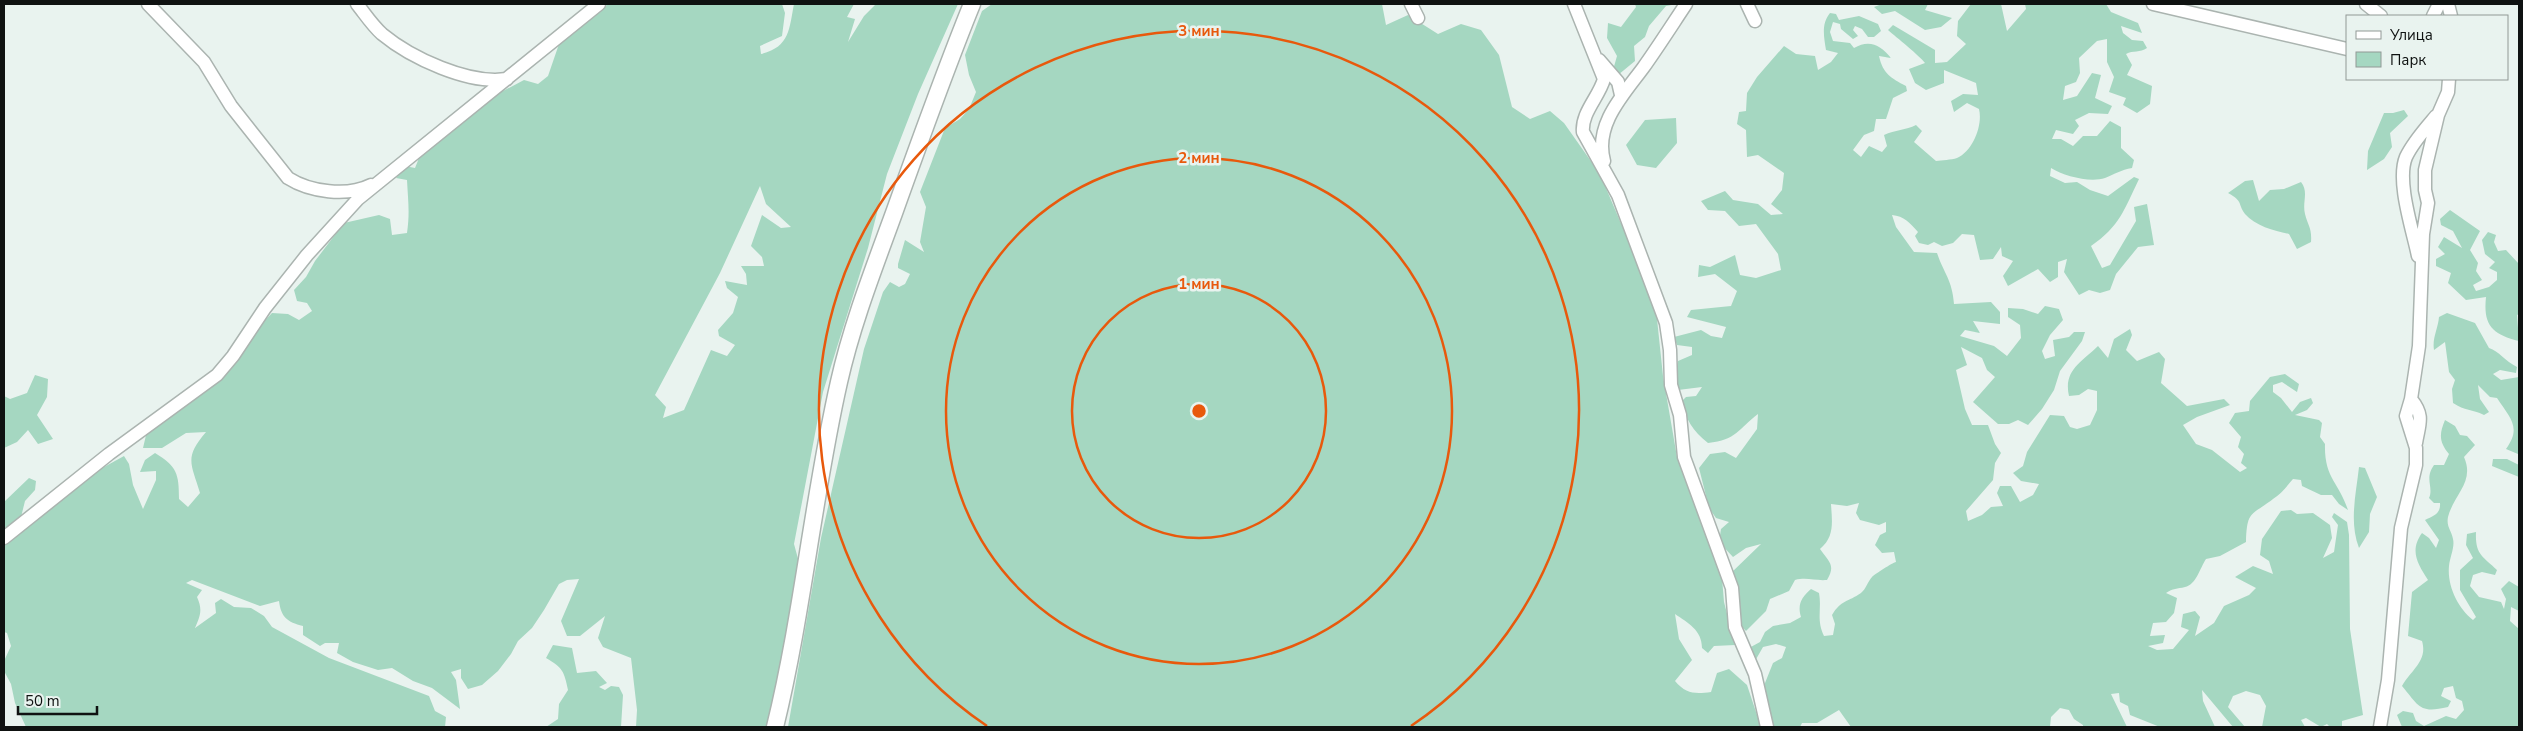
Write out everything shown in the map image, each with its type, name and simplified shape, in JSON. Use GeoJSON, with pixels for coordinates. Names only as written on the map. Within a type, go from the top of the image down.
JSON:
{"type":"FeatureCollection","features":[{"type":"Feature","properties":{"kind":"street"},"geometry":{"type":"LineString","coordinates":[[148,4],[204,62],[231,106],[288,178],[299,185],[318,190],[364,188],[377,181]]}},
{"type":"Feature","properties":{"kind":"street"},"geometry":{"type":"LineString","coordinates":[[357,4],[380,32],[415,54],[478,80],[507,79]]}},
{"type":"Feature","properties":{"kind":"street"},"geometry":{"type":"LineString","coordinates":[[4,538],[102,459],[217,375],[233,356],[265,308],[307,256],[377,181],[599,4]]}},
{"type":"Feature","properties":{"kind":"street"},"geometry":{"type":"LineString","coordinates":[[775,727],[790,666],[827,442],[848,349],[873,270],[915,152],[972,4]]}},
{"type":"Feature","properties":{"kind":"street"},"geometry":{"type":"LineString","coordinates":[[1411,4],[1418,18]]}},
{"type":"Feature","properties":{"kind":"street"},"geometry":{"type":"LineString","coordinates":[[1574,4],[1604,79],[1601,90],[1582,123],[1583,132],[1608,173]]}},
{"type":"Feature","properties":{"kind":"street"},"geometry":{"type":"LineString","coordinates":[[1686,4],[1642,69],[1621,96],[1602,139],[1601,150],[1608,173],[1666,323],[1670,350],[1670,385],[1680,415],[1684,457],[1732,588],[1735,627],[1755,674],[1767,727]]}},
{"type":"Feature","properties":{"kind":"street"},"geometry":{"type":"LineString","coordinates":[[1748,4],[1755,20]]}},
{"type":"Feature","properties":{"kind":"street"},"geometry":{"type":"LineString","coordinates":[[2153,4],[2346,49]]}},
{"type":"Feature","properties":{"kind":"street"},"geometry":{"type":"LineString","coordinates":[[2366,4],[2380,15]]}},
{"type":"Feature","properties":{"kind":"street"},"geometry":{"type":"LineString","coordinates":[[1596,56],[1618,82],[1621,96]]}},
{"type":"Feature","properties":{"kind":"street"},"geometry":{"type":"LineString","coordinates":[[2380,727],[2388,680],[2401,528],[2412,484],[2416,448],[2406,416],[2411,399],[2419,346],[2424,220],[2428,203],[2425,190],[2425,170],[2438,114],[2448,92],[2449,80]]}},
{"type":"Feature","properties":{"kind":"street"},"geometry":{"type":"LineString","coordinates":[[2421,270],[2410,226],[2402,172],[2412,147],[2438,114]]}},
{"type":"Feature","properties":{"kind":"green space"},"geometry":{"type":"Polygon","coordinates":[[[608,4],[782,4],[785,13],[782,36],[760,46],[761,54],[771,51],[783,42],[789,29],[794,4],[854,4],[847,17],[855,19],[848,42],[864,16],[875,5],[958,4],[918,94],[887,174],[868,248],[823,392],[794,544],[800,566],[769,727],[636,727],[637,710],[631,658],[603,647],[598,638],[605,616],[580,636],[567,636],[561,621],[579,579],[567,580],[559,584],[532,628],[518,641],[498,671],[482,685],[468,689],[461,678],[461,669],[451,672],[456,680],[460,709],[432,688],[413,681],[392,668],[378,670],[353,662],[337,653],[339,643],[325,643],[320,646],[303,635],[303,626],[289,621],[283,615],[279,601],[260,606],[192,580],[186,583],[202,590],[197,597],[200,613],[195,628],[216,613],[215,603],[221,599],[234,607],[251,608],[264,616],[272,627],[329,658],[429,696],[435,711],[446,717],[445,727],[26,727],[15,703],[11,684],[4,671],[4,661],[11,646],[7,633],[4,632],[4,542],[86,477],[124,456],[129,464],[133,485],[143,509],[156,480],[156,471],[140,472],[145,460],[155,453],[172,467],[177,477],[179,499],[188,507],[200,493],[191,461],[195,448],[206,432],[186,433],[162,448],[143,448],[147,431],[225,375],[254,332],[272,313],[288,314],[299,320],[312,311],[307,303],[297,301],[294,290],[306,277],[315,261],[344,223],[379,215],[390,219],[392,235],[407,233],[409,213],[407,180],[396,178],[405,166],[415,168],[421,153],[486,100],[524,80],[538,84],[548,76],[559,44],[608,4]],[[760,186],[720,273],[655,395],[666,407],[663,418],[684,410],[711,350],[727,356],[735,345],[719,336],[718,330],[733,313],[738,297],[727,288],[725,281],[747,285],[746,274],[741,266],[764,266],[762,257],[751,246],[762,215],[781,228],[791,227],[766,204],[760,186]]]}},
{"type":"Feature","properties":{"kind":"green space"},"geometry":{"type":"Polygon","coordinates":[[[992,4],[1382,4],[1386,25],[1408,15],[1438,34],[1461,24],[1481,30],[1499,55],[1512,107],[1530,119],[1550,111],[1564,123],[1600,174],[1645,280],[1657,319],[1663,376],[1677,457],[1722,578],[1724,602],[1735,645],[1714,646],[1708,653],[1702,648],[1700,636],[1697,632],[1675,614],[1679,639],[1692,660],[1675,681],[1687,691],[1711,692],[1717,673],[1729,669],[1747,685],[1761,727],[788,727],[821,538],[864,349],[883,292],[890,282],[899,287],[905,284],[910,274],[898,268],[905,240],[924,252],[920,242],[926,207],[920,192],[945,128],[960,119],[969,109],[976,92],[969,75],[965,55],[982,11],[992,4]]]}},
{"type":"Feature","properties":{"kind":"green space"},"geometry":{"type":"Polygon","coordinates":[[[1635,4],[1677,4],[1666,6],[1649,26],[1645,37],[1634,46],[1635,61],[1618,75],[1613,70],[1617,56],[1607,38],[1608,23],[1621,27],[1636,7],[1635,4]]]}},
{"type":"Feature","properties":{"kind":"green space"},"geometry":{"type":"Polygon","coordinates":[[[1882,4],[1928,4],[1925,10],[1952,18],[1941,27],[1925,30],[1895,11],[1882,14],[1874,7],[1882,4]]]}},
{"type":"Feature","properties":{"kind":"green space"},"geometry":{"type":"Polygon","coordinates":[[[1971,4],[2001,4],[2007,31],[2026,9],[2025,4],[2106,4],[2111,12],[2138,23],[2142,33],[2121,26],[2123,33],[2132,40],[2143,41],[2147,48],[2126,54],[2132,65],[2127,75],[2152,86],[2150,104],[2137,113],[2123,105],[2126,98],[2109,92],[2114,77],[2107,62],[2107,39],[2097,41],[2079,58],[2080,73],[2076,82],[2065,86],[2063,100],[2077,96],[2092,73],[2101,75],[2095,98],[2112,106],[2108,114],[2089,113],[2075,120],[2079,126],[2073,134],[2056,130],[2052,139],[2061,139],[2073,146],[2083,136],[2097,136],[2110,121],[2121,127],[2121,148],[2134,160],[2132,168],[2105,178],[2092,180],[2063,174],[2051,168],[2050,176],[2065,183],[2077,182],[2090,190],[2108,196],[2134,177],[2139,179],[2125,209],[2115,224],[2101,239],[2091,246],[2102,268],[2110,265],[2136,221],[2134,207],[2147,204],[2154,245],[2138,247],[2116,274],[2110,290],[2100,293],[2089,290],[2079,295],[2064,272],[2067,259],[2058,262],[2058,277],[2050,282],[2038,269],[2008,286],[2003,276],[2013,261],[2002,256],[2001,247],[1993,259],[1980,260],[1974,235],[1962,234],[1953,243],[1942,246],[1934,242],[1928,245],[1919,243],[1915,236],[1918,232],[1903,218],[1892,215],[1896,227],[1914,252],[1937,253],[1950,282],[1954,304],[1991,302],[2000,312],[2000,324],[1973,321],[1980,333],[1965,330],[1960,336],[1994,346],[2007,356],[2021,338],[2020,325],[2008,317],[2008,308],[2023,309],[2038,314],[2045,306],[2059,309],[2063,320],[2050,335],[2042,351],[2045,359],[2055,356],[2053,340],[2069,337],[2074,332],[2085,332],[2082,341],[2060,371],[2054,390],[2042,409],[2028,425],[2018,420],[2009,424],[1998,424],[1973,402],[1995,377],[1987,370],[1982,358],[1961,347],[1967,365],[1956,370],[1965,409],[1972,425],[1988,425],[1995,444],[2001,453],[1995,463],[1993,480],[1966,511],[1968,521],[1982,515],[1991,507],[2003,506],[1997,493],[2000,486],[2011,486],[2020,502],[2033,495],[2039,484],[2021,481],[2013,473],[2023,466],[2027,452],[2050,415],[2064,416],[2070,427],[2077,429],[2090,425],[2097,410],[2097,391],[2088,389],[2079,395],[2069,396],[2068,387],[2071,373],[2098,346],[2108,358],[2114,339],[2130,329],[2132,335],[2126,350],[2137,361],[2159,352],[2165,359],[2161,383],[2187,406],[2224,399],[2230,405],[2197,417],[2183,425],[2196,444],[2212,450],[2240,472],[2247,468],[2241,463],[2244,454],[2238,447],[2241,437],[2229,423],[2235,413],[2249,411],[2250,401],[2270,377],[2285,374],[2299,384],[2297,392],[2282,382],[2273,385],[2273,392],[2281,398],[2292,412],[2300,402],[2311,398],[2313,403],[2307,410],[2295,415],[2319,420],[2322,423],[2320,437],[2325,444],[2325,455],[2329,472],[2348,510],[2339,504],[2332,495],[2321,495],[2302,486],[2301,480],[2293,479],[2279,495],[2255,512],[2249,519],[2246,542],[2220,556],[2206,559],[2189,586],[2173,589],[2166,593],[2177,598],[2174,613],[2166,622],[2153,623],[2150,636],[2165,635],[2163,643],[2148,646],[2157,650],[2173,649],[2189,630],[2181,627],[2183,614],[2195,611],[2200,617],[2195,636],[2214,623],[2224,606],[2249,595],[2256,588],[2235,577],[2253,566],[2273,574],[2269,561],[2260,555],[2262,539],[2281,511],[2291,510],[2297,514],[2313,513],[2330,525],[2332,538],[2323,558],[2334,552],[2338,525],[2332,517],[2334,513],[2347,522],[2349,535],[2350,629],[2363,715],[2342,721],[2342,727],[2330,727],[2327,724],[2321,727],[2306,718],[2301,720],[2305,727],[2262,727],[2266,706],[2260,695],[2246,691],[2233,696],[2228,707],[2245,727],[2233,727],[2202,690],[2203,701],[2215,727],[2160,727],[2130,715],[2128,706],[2120,702],[2119,693],[2111,694],[2127,727],[2083,727],[2074,719],[2069,710],[2060,708],[2051,717],[2050,727],[1851,727],[1839,710],[1817,723],[1802,723],[1800,727],[1774,727],[1763,688],[1773,663],[1782,658],[1786,647],[1776,644],[1763,647],[1755,661],[1749,648],[1760,642],[1765,632],[1773,626],[1790,623],[1801,617],[1801,601],[1811,589],[1819,593],[1820,624],[1824,636],[1833,635],[1835,624],[1832,615],[1835,610],[1861,593],[1874,576],[1896,562],[1894,552],[1882,553],[1875,545],[1880,535],[1886,532],[1886,522],[1879,525],[1860,520],[1856,513],[1859,503],[1847,506],[1831,504],[1832,523],[1830,534],[1820,549],[1831,567],[1827,580],[1795,580],[1789,591],[1770,599],[1766,611],[1746,631],[1738,622],[1731,573],[1761,544],[1746,548],[1733,557],[1719,542],[1721,529],[1729,522],[1716,518],[1709,508],[1699,468],[1710,454],[1725,452],[1736,458],[1757,429],[1758,414],[1731,436],[1718,442],[1708,443],[1694,429],[1685,413],[1682,401],[1686,397],[1696,396],[1702,387],[1678,390],[1675,379],[1678,361],[1692,355],[1692,347],[1677,345],[1674,337],[1701,330],[1711,336],[1722,338],[1726,327],[1687,317],[1691,310],[1731,306],[1737,291],[1715,274],[1698,277],[1699,265],[1710,267],[1735,255],[1740,275],[1756,278],[1781,270],[1778,254],[1756,224],[1739,226],[1725,211],[1708,210],[1701,201],[1725,191],[1733,200],[1758,204],[1771,215],[1783,214],[1771,204],[1782,190],[1784,173],[1758,155],[1747,157],[1746,130],[1737,124],[1739,112],[1746,111],[1747,93],[1757,77],[1784,46],[1796,54],[1815,56],[1818,70],[1831,62],[1838,53],[1826,50],[1824,26],[1830,13],[1836,14],[1839,20],[1859,16],[1878,24],[1881,31],[1874,37],[1868,37],[1862,29],[1855,26],[1853,30],[1858,36],[1853,39],[1841,29],[1840,24],[1833,22],[1830,32],[1833,41],[1850,43],[1854,48],[1859,45],[1870,44],[1883,50],[1891,58],[1879,56],[1885,71],[1892,78],[1906,86],[1907,91],[1893,98],[1886,119],[1876,119],[1874,131],[1864,135],[1853,150],[1861,157],[1869,146],[1882,152],[1887,146],[1884,135],[1916,125],[1922,131],[1914,142],[1936,161],[1955,159],[1963,155],[1976,137],[1980,122],[1979,109],[1967,103],[1954,112],[1951,101],[1963,94],[1978,95],[1976,83],[1944,70],[1944,83],[1926,90],[1915,83],[1909,69],[1925,63],[1888,30],[1893,25],[1935,50],[1935,63],[1947,62],[1966,44],[1957,36],[1958,21],[1971,4]]]}},
{"type":"Feature","properties":{"kind":"green space"},"geometry":{"type":"Polygon","coordinates":[[[2404,110],[2408,116],[2390,133],[2392,147],[2384,159],[2367,170],[2368,151],[2384,113],[2404,110]]]}},
{"type":"Feature","properties":{"kind":"green space"},"geometry":{"type":"Polygon","coordinates":[[[1676,118],[1677,143],[1656,168],[1637,165],[1626,145],[1645,120],[1676,118]]]}},
{"type":"Feature","properties":{"kind":"green space"},"geometry":{"type":"Polygon","coordinates":[[[2253,180],[2259,201],[2270,190],[2284,189],[2301,182],[2305,190],[2304,210],[2310,230],[2311,242],[2297,249],[2289,234],[2260,225],[2245,214],[2238,201],[2228,193],[2245,181],[2253,180]]]}},
{"type":"Feature","properties":{"kind":"green space"},"geometry":{"type":"Polygon","coordinates":[[[2450,210],[2480,231],[2470,250],[2478,263],[2476,271],[2482,280],[2473,285],[2476,291],[2489,287],[2497,280],[2497,272],[2489,268],[2495,262],[2485,254],[2482,240],[2488,232],[2496,235],[2494,242],[2498,251],[2506,250],[2519,264],[2519,314],[2517,315],[2519,341],[2502,335],[2491,327],[2486,315],[2486,297],[2466,300],[2448,283],[2451,273],[2436,266],[2436,259],[2445,254],[2438,247],[2444,237],[2462,248],[2453,231],[2441,225],[2440,219],[2450,210]]]}},
{"type":"Feature","properties":{"kind":"green space"},"geometry":{"type":"Polygon","coordinates":[[[2447,313],[2475,323],[2489,348],[2517,367],[2516,373],[2500,370],[2493,374],[2501,380],[2519,377],[2519,465],[2518,454],[2506,449],[2511,441],[2514,428],[2510,417],[2497,398],[2490,397],[2478,385],[2480,399],[2489,412],[2484,415],[2453,403],[2452,389],[2455,380],[2449,372],[2445,342],[2434,350],[2434,337],[2439,317],[2447,313]]]}},
{"type":"Feature","properties":{"kind":"green space"},"geometry":{"type":"Polygon","coordinates":[[[35,375],[48,379],[47,397],[37,415],[53,439],[38,444],[28,430],[17,442],[4,448],[4,396],[10,399],[27,393],[35,375]]]}},
{"type":"Feature","properties":{"kind":"green space"},"geometry":{"type":"Polygon","coordinates":[[[2445,420],[2455,426],[2460,435],[2467,436],[2475,445],[2464,457],[2467,474],[2448,517],[2453,542],[2449,566],[2450,581],[2458,603],[2473,620],[2476,617],[2460,590],[2460,570],[2473,558],[2466,545],[2467,534],[2476,532],[2477,546],[2481,554],[2497,570],[2495,575],[2482,572],[2473,575],[2470,586],[2479,597],[2501,602],[2504,609],[2506,599],[2501,589],[2509,581],[2519,587],[2519,611],[2511,607],[2510,621],[2519,629],[2519,727],[2402,727],[2397,715],[2403,711],[2413,713],[2416,721],[2424,726],[2446,716],[2456,719],[2464,710],[2462,701],[2456,698],[2453,686],[2444,688],[2441,696],[2451,701],[2448,707],[2425,709],[2416,703],[2402,686],[2418,665],[2423,654],[2422,641],[2408,636],[2412,592],[2428,580],[2418,563],[2416,546],[2422,533],[2429,538],[2436,548],[2439,540],[2425,520],[2436,514],[2440,507],[2440,503],[2434,503],[2429,498],[2429,479],[2434,465],[2444,465],[2449,454],[2443,446],[2441,438],[2445,420]]]}},
{"type":"Feature","properties":{"kind":"green space"},"geometry":{"type":"Polygon","coordinates":[[[2493,459],[2507,459],[2519,465],[2519,477],[2492,466],[2493,459]]]}},
{"type":"Feature","properties":{"kind":"green space"},"geometry":{"type":"Polygon","coordinates":[[[2359,467],[2365,468],[2377,497],[2370,514],[2369,532],[2359,548],[2354,528],[2354,518],[2359,467]]]}},
{"type":"Feature","properties":{"kind":"green space"},"geometry":{"type":"Polygon","coordinates":[[[29,478],[36,481],[35,490],[25,501],[21,517],[4,534],[4,502],[29,478]]]}},
{"type":"Feature","properties":{"kind":"green space"},"geometry":{"type":"Polygon","coordinates":[[[553,645],[572,648],[577,673],[596,671],[607,683],[599,687],[605,690],[611,686],[619,687],[623,695],[621,727],[546,727],[558,719],[559,704],[568,690],[562,671],[546,658],[553,645]]]}}]}
